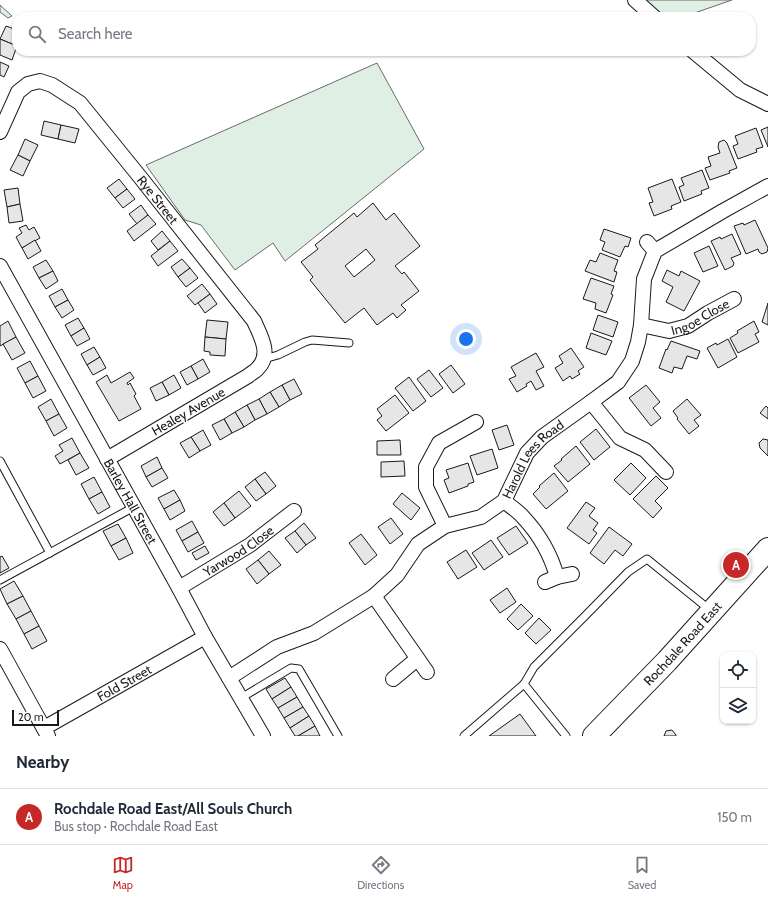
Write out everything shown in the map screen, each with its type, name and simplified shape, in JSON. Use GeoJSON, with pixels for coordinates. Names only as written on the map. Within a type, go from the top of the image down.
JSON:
{"type":"FeatureCollection","features":[{"type":"Feature","properties":{"kind":"highway","name":"Rochdale Road East"},"geometry":{"type":"LineString","coordinates":[[594,736],[667,661],[768,549]]}},
{"type":"Feature","properties":{"kind":"street"},"geometry":{"type":"LineString","coordinates":[[634,0],[648,12]]}},
{"type":"Feature","properties":{"kind":"street"},"geometry":{"type":"LineString","coordinates":[[699,56],[740,90],[768,104]]}},
{"type":"Feature","properties":{"kind":"street","name":"Rye Street"},"geometry":{"type":"LineString","coordinates":[[0,132],[18,92],[28,84],[40,81],[52,85],[80,103],[254,321],[264,344],[264,359]]}},
{"type":"Feature","properties":{"kind":"street","name":"Harold Lees Road"},"geometry":{"type":"LineString","coordinates":[[229,678],[277,647],[314,634],[374,596],[397,575],[418,544],[444,526],[481,517],[504,501],[526,453],[542,437],[618,382],[632,361],[638,342],[641,325],[644,279],[651,247],[768,186]]}},
{"type":"Feature","properties":{"kind":"street","name":"Barley Hall Street"},"geometry":{"type":"LineString","coordinates":[[2,272],[205,637],[263,736]]}},
{"type":"Feature","properties":{"kind":"street","name":"Ingoe Close"},"geometry":{"type":"LineString","coordinates":[[641,325],[669,331],[688,326],[734,299]]}},
{"type":"Feature","properties":{"kind":"street","name":"Healey Avenue"},"geometry":{"type":"LineString","coordinates":[[107,459],[248,376],[259,368],[264,359]]}},
{"type":"Feature","properties":{"kind":"street"},"geometry":{"type":"LineString","coordinates":[[591,402],[620,438],[645,450],[666,472]]}},
{"type":"Feature","properties":{"kind":"street"},"geometry":{"type":"LineString","coordinates":[[444,526],[426,487],[426,467],[439,443],[476,422]]}},
{"type":"Feature","properties":{"kind":"street"},"geometry":{"type":"LineString","coordinates":[[504,501],[523,516],[541,538],[554,565],[551,580],[572,574]]}},
{"type":"Feature","properties":{"kind":"street","name":"Yarwood Close"},"geometry":{"type":"LineString","coordinates":[[179,588],[250,545],[294,511]]}},
{"type":"Feature","properties":{"kind":"street"},"geometry":{"type":"LineString","coordinates":[[374,596],[427,672]]}},
{"type":"Feature","properties":{"kind":"street","name":"Fold Street"},"geometry":{"type":"LineString","coordinates":[[46,732],[205,637]]}},
{"type":"Feature","properties":{"kind":"street"},"geometry":{"type":"LineString","coordinates":[[0,649],[46,732]]}},
{"type":"Feature","properties":{"kind":"street"},"geometry":{"type":"LineString","coordinates":[[393,679],[417,658]]}},
{"type":"Feature","properties":{"kind":"lane"},"geometry":{"type":"LineString","coordinates":[[264,359],[278,355],[312,340],[350,343]]}},
{"type":"Feature","properties":{"kind":"lane"},"geometry":{"type":"LineString","coordinates":[[0,461],[50,552]]}},
{"type":"Feature","properties":{"kind":"lane"},"geometry":{"type":"LineString","coordinates":[[0,580],[134,507]]}},
{"type":"Feature","properties":{"kind":"lane"},"geometry":{"type":"LineString","coordinates":[[464,736],[524,684],[534,667],[628,572],[647,558],[712,612]]}},
{"type":"Feature","properties":{"kind":"lane"},"geometry":{"type":"LineString","coordinates":[[241,698],[291,668],[299,669],[338,736]]}},
{"type":"Feature","properties":{"kind":"lane"},"geometry":{"type":"LineString","coordinates":[[524,684],[566,736]]}},
{"type":"Feature","properties":{"kind":"green space"},"geometry":{"type":"Polygon","coordinates":[[[645,0],[732,0],[697,12],[658,12],[645,0]]]}},
{"type":"Feature","properties":{"kind":"green space"},"geometry":{"type":"Polygon","coordinates":[[[0,5],[12,16],[8,18],[0,12],[0,5]]]}},
{"type":"Feature","properties":{"kind":"green space"},"geometry":{"type":"Polygon","coordinates":[[[377,63],[424,149],[285,261],[273,243],[235,270],[201,225],[185,220],[146,165],[377,63]]]}},
{"type":"Feature","properties":{"kind":"building"},"geometry":{"type":"Polygon","coordinates":[[[6,26],[12,28],[12,44],[0,39],[6,26]]]}},
{"type":"Feature","properties":{"kind":"building"},"geometry":{"type":"Polygon","coordinates":[[[0,39],[12,44],[12,56],[13,56],[12,60],[0,55],[0,39]]]}},
{"type":"Feature","properties":{"kind":"building"},"geometry":{"type":"Polygon","coordinates":[[[0,62],[9,66],[4,77],[0,75],[0,62]]]}},
{"type":"Feature","properties":{"kind":"building"},"geometry":{"type":"Polygon","coordinates":[[[44,121],[61,125],[58,139],[41,135],[44,121]]]}},
{"type":"Feature","properties":{"kind":"building"},"geometry":{"type":"Polygon","coordinates":[[[61,125],[79,129],[75,143],[58,139],[61,125]]]}},
{"type":"Feature","properties":{"kind":"building"},"geometry":{"type":"Polygon","coordinates":[[[768,127],[768,147],[761,130],[768,127]]]}},
{"type":"Feature","properties":{"kind":"building"},"geometry":{"type":"Polygon","coordinates":[[[756,128],[763,147],[756,149],[757,152],[738,159],[733,146],[738,144],[735,136],[756,128]]]}},
{"type":"Feature","properties":{"kind":"building"},"geometry":{"type":"Polygon","coordinates":[[[25,139],[38,145],[30,161],[18,155],[25,139]]]}},
{"type":"Feature","properties":{"kind":"building"},"geometry":{"type":"Polygon","coordinates":[[[724,140],[727,143],[737,168],[729,171],[730,173],[710,180],[705,168],[711,166],[708,157],[720,153],[718,147],[719,142],[724,140]]]}},
{"type":"Feature","properties":{"kind":"building"},"geometry":{"type":"Polygon","coordinates":[[[18,155],[30,161],[23,176],[10,170],[18,155]]]}},
{"type":"Feature","properties":{"kind":"building"},"geometry":{"type":"Polygon","coordinates":[[[702,170],[709,188],[701,191],[702,194],[684,201],[679,187],[684,185],[681,178],[702,170]]]}},
{"type":"Feature","properties":{"kind":"building"},"geometry":{"type":"Polygon","coordinates":[[[119,179],[127,189],[115,198],[107,188],[119,179]]]}},
{"type":"Feature","properties":{"kind":"building"},"geometry":{"type":"Polygon","coordinates":[[[672,179],[681,202],[671,206],[672,209],[654,216],[649,203],[653,202],[648,188],[672,179]]]}},
{"type":"Feature","properties":{"kind":"building"},"geometry":{"type":"Polygon","coordinates":[[[18,188],[20,204],[7,207],[4,190],[18,188]]]}},
{"type":"Feature","properties":{"kind":"building"},"geometry":{"type":"Polygon","coordinates":[[[127,189],[135,199],[123,208],[115,198],[127,189]]]}},
{"type":"Feature","properties":{"kind":"building"},"geometry":{"type":"Polygon","coordinates":[[[373,203],[386,220],[394,213],[420,246],[395,266],[402,274],[404,272],[419,291],[401,305],[406,310],[397,318],[393,313],[377,325],[364,308],[345,323],[310,280],[313,277],[301,262],[318,249],[315,245],[354,213],[357,217],[373,203]],[[366,249],[345,266],[354,277],[375,260],[366,249]]]}},
{"type":"Feature","properties":{"kind":"building"},"geometry":{"type":"Polygon","coordinates":[[[20,204],[23,221],[9,223],[7,207],[20,204]]]}},
{"type":"Feature","properties":{"kind":"building"},"geometry":{"type":"Polygon","coordinates":[[[141,205],[148,215],[137,224],[129,214],[141,205]]]}},
{"type":"Feature","properties":{"kind":"building"},"geometry":{"type":"Polygon","coordinates":[[[148,215],[156,224],[134,241],[127,231],[148,215]]]}},
{"type":"Feature","properties":{"kind":"building"},"geometry":{"type":"Polygon","coordinates":[[[755,220],[768,248],[767,252],[762,254],[758,249],[746,254],[734,226],[743,223],[744,225],[755,220]]]}},
{"type":"Feature","properties":{"kind":"building"},"geometry":{"type":"Polygon","coordinates":[[[26,225],[29,230],[34,227],[40,238],[22,248],[16,237],[22,233],[19,228],[26,225]]]}},
{"type":"Feature","properties":{"kind":"building"},"geometry":{"type":"Polygon","coordinates":[[[604,229],[631,238],[628,247],[625,246],[620,257],[602,250],[605,242],[600,240],[604,229]]]}},
{"type":"Feature","properties":{"kind":"building"},"geometry":{"type":"Polygon","coordinates":[[[162,231],[170,241],[158,250],[151,241],[162,231]]]}},
{"type":"Feature","properties":{"kind":"building"},"geometry":{"type":"Polygon","coordinates":[[[732,234],[741,254],[731,258],[734,263],[733,266],[725,270],[711,241],[720,237],[721,239],[732,234]]]}},
{"type":"Feature","properties":{"kind":"building"},"geometry":{"type":"Polygon","coordinates":[[[35,240],[41,251],[28,259],[22,248],[35,240]]]}},
{"type":"Feature","properties":{"kind":"building"},"geometry":{"type":"Polygon","coordinates":[[[170,241],[178,251],[158,266],[151,256],[170,241]]]}},
{"type":"Feature","properties":{"kind":"building"},"geometry":{"type":"Polygon","coordinates":[[[709,246],[718,266],[703,272],[694,253],[709,246]]]}},
{"type":"Feature","properties":{"kind":"building"},"geometry":{"type":"Polygon","coordinates":[[[600,253],[618,260],[614,271],[617,272],[614,282],[585,271],[590,260],[596,262],[600,253]]]}},
{"type":"Feature","properties":{"kind":"building"},"geometry":{"type":"Polygon","coordinates":[[[182,259],[190,268],[178,277],[171,267],[182,259]]]}},
{"type":"Feature","properties":{"kind":"building"},"geometry":{"type":"Polygon","coordinates":[[[46,260],[53,271],[39,278],[33,267],[46,260]]]}},
{"type":"Feature","properties":{"kind":"building"},"geometry":{"type":"Polygon","coordinates":[[[190,268],[198,278],[186,287],[178,277],[190,268]]]}},
{"type":"Feature","properties":{"kind":"building"},"geometry":{"type":"Polygon","coordinates":[[[667,270],[679,276],[681,271],[700,281],[684,311],[666,302],[673,287],[662,281],[667,270]]]}},
{"type":"Feature","properties":{"kind":"building"},"geometry":{"type":"Polygon","coordinates":[[[53,271],[58,281],[46,289],[39,278],[53,271]]]}},
{"type":"Feature","properties":{"kind":"building"},"geometry":{"type":"Polygon","coordinates":[[[591,278],[614,286],[611,294],[613,295],[606,313],[595,309],[596,303],[583,299],[591,278]]]}},
{"type":"Feature","properties":{"kind":"building"},"geometry":{"type":"Polygon","coordinates":[[[202,284],[210,294],[195,305],[187,296],[202,284]]]}},
{"type":"Feature","properties":{"kind":"building"},"geometry":{"type":"Polygon","coordinates":[[[62,289],[68,300],[55,307],[49,296],[62,289]]]}},
{"type":"Feature","properties":{"kind":"building"},"geometry":{"type":"Polygon","coordinates":[[[210,294],[217,304],[205,313],[198,303],[210,294]]]}},
{"type":"Feature","properties":{"kind":"building"},"geometry":{"type":"Polygon","coordinates":[[[68,300],[74,310],[62,318],[55,307],[68,300]]]}},
{"type":"Feature","properties":{"kind":"building"},"geometry":{"type":"Polygon","coordinates":[[[768,303],[768,325],[762,322],[768,303]]]}},
{"type":"Feature","properties":{"kind":"building"},"geometry":{"type":"Polygon","coordinates":[[[598,315],[618,322],[613,337],[593,330],[598,315]]]}},
{"type":"Feature","properties":{"kind":"building"},"geometry":{"type":"Polygon","coordinates":[[[78,318],[84,328],[71,336],[65,325],[78,318]]]}},
{"type":"Feature","properties":{"kind":"building"},"geometry":{"type":"Polygon","coordinates":[[[207,320],[228,322],[226,339],[205,337],[207,320]]]}},
{"type":"Feature","properties":{"kind":"building"},"geometry":{"type":"Polygon","coordinates":[[[8,321],[16,337],[0,346],[0,326],[8,321]]]}},
{"type":"Feature","properties":{"kind":"building"},"geometry":{"type":"Polygon","coordinates":[[[754,321],[759,332],[755,334],[759,342],[738,353],[730,338],[738,333],[737,331],[754,321]]]}},
{"type":"Feature","properties":{"kind":"building"},"geometry":{"type":"Polygon","coordinates":[[[84,328],[90,339],[77,346],[71,336],[84,328]]]}},
{"type":"Feature","properties":{"kind":"building"},"geometry":{"type":"Polygon","coordinates":[[[591,333],[612,341],[606,355],[586,348],[591,333]]]}},
{"type":"Feature","properties":{"kind":"building"},"geometry":{"type":"Polygon","coordinates":[[[16,337],[25,353],[12,360],[3,344],[16,337]]]}},
{"type":"Feature","properties":{"kind":"building"},"geometry":{"type":"Polygon","coordinates":[[[205,337],[226,339],[225,356],[210,355],[210,352],[204,351],[205,337]]]}},
{"type":"Feature","properties":{"kind":"building"},"geometry":{"type":"Polygon","coordinates":[[[728,339],[737,357],[718,368],[707,348],[728,339]]]}},
{"type":"Feature","properties":{"kind":"building"},"geometry":{"type":"Polygon","coordinates":[[[671,341],[700,351],[697,359],[687,356],[682,369],[674,367],[672,373],[659,368],[666,349],[667,350],[671,341]]]}},
{"type":"Feature","properties":{"kind":"building"},"geometry":{"type":"Polygon","coordinates":[[[94,347],[100,357],[87,365],[81,354],[94,347]]]}},
{"type":"Feature","properties":{"kind":"building"},"geometry":{"type":"Polygon","coordinates":[[[571,348],[584,367],[578,371],[580,374],[572,379],[570,376],[563,381],[555,368],[563,363],[559,356],[571,348]]]}},
{"type":"Feature","properties":{"kind":"building"},"geometry":{"type":"Polygon","coordinates":[[[536,353],[544,367],[536,371],[544,386],[536,390],[531,381],[526,384],[527,386],[517,392],[509,379],[516,376],[511,367],[536,353]]]}},
{"type":"Feature","properties":{"kind":"building"},"geometry":{"type":"Polygon","coordinates":[[[100,357],[106,368],[93,375],[87,365],[100,357]]]}},
{"type":"Feature","properties":{"kind":"building"},"geometry":{"type":"Polygon","coordinates":[[[203,359],[210,372],[198,379],[191,366],[203,359]]]}},
{"type":"Feature","properties":{"kind":"building"},"geometry":{"type":"Polygon","coordinates":[[[30,361],[38,376],[25,383],[17,368],[30,361]]]}},
{"type":"Feature","properties":{"kind":"building"},"geometry":{"type":"Polygon","coordinates":[[[451,365],[465,384],[453,393],[439,374],[451,365]]]}},
{"type":"Feature","properties":{"kind":"building"},"geometry":{"type":"Polygon","coordinates":[[[191,366],[198,379],[187,385],[180,372],[191,366]]]}},
{"type":"Feature","properties":{"kind":"building"},"geometry":{"type":"Polygon","coordinates":[[[429,370],[443,388],[431,397],[417,379],[429,370]]]}},
{"type":"Feature","properties":{"kind":"building"},"geometry":{"type":"Polygon","coordinates":[[[130,372],[134,378],[127,383],[128,385],[130,383],[136,394],[134,396],[141,409],[119,421],[96,382],[107,375],[111,383],[130,372]]]}},
{"type":"Feature","properties":{"kind":"building"},"geometry":{"type":"Polygon","coordinates":[[[174,375],[181,388],[169,395],[162,382],[174,375]]]}},
{"type":"Feature","properties":{"kind":"building"},"geometry":{"type":"Polygon","coordinates":[[[38,376],[46,391],[33,398],[25,383],[38,376]]]}},
{"type":"Feature","properties":{"kind":"building"},"geometry":{"type":"Polygon","coordinates":[[[409,377],[426,401],[413,411],[395,388],[409,377]]]}},
{"type":"Feature","properties":{"kind":"building"},"geometry":{"type":"Polygon","coordinates":[[[294,379],[302,394],[290,400],[282,385],[294,379]]]}},
{"type":"Feature","properties":{"kind":"building"},"geometry":{"type":"Polygon","coordinates":[[[162,382],[169,395],[156,401],[150,388],[162,382]]]}},
{"type":"Feature","properties":{"kind":"building"},"geometry":{"type":"Polygon","coordinates":[[[282,385],[290,400],[279,407],[270,392],[282,385]]]}},
{"type":"Feature","properties":{"kind":"building"},"geometry":{"type":"Polygon","coordinates":[[[646,385],[660,402],[653,408],[661,418],[651,426],[629,398],[646,385]]]}},
{"type":"Feature","properties":{"kind":"building"},"geometry":{"type":"Polygon","coordinates":[[[270,392],[279,407],[267,414],[259,399],[270,392]]]}},
{"type":"Feature","properties":{"kind":"building"},"geometry":{"type":"Polygon","coordinates":[[[395,395],[409,413],[386,431],[377,420],[382,416],[377,409],[395,395]]]}},
{"type":"Feature","properties":{"kind":"building"},"geometry":{"type":"Polygon","coordinates":[[[51,399],[59,414],[46,421],[38,407],[51,399]]]}},
{"type":"Feature","properties":{"kind":"building"},"geometry":{"type":"Polygon","coordinates":[[[259,399],[267,414],[255,420],[247,405],[259,399]]]}},
{"type":"Feature","properties":{"kind":"building"},"geometry":{"type":"Polygon","coordinates":[[[687,399],[701,415],[694,420],[699,426],[689,434],[677,419],[678,418],[673,411],[687,399]]]}},
{"type":"Feature","properties":{"kind":"building"},"geometry":{"type":"Polygon","coordinates":[[[247,405],[255,420],[244,427],[235,412],[247,405]]]}},
{"type":"Feature","properties":{"kind":"building"},"geometry":{"type":"Polygon","coordinates":[[[766,406],[768,408],[768,419],[760,413],[766,406]]]}},
{"type":"Feature","properties":{"kind":"building"},"geometry":{"type":"Polygon","coordinates":[[[235,412],[244,427],[232,433],[224,419],[235,412]]]}},
{"type":"Feature","properties":{"kind":"building"},"geometry":{"type":"Polygon","coordinates":[[[59,414],[67,428],[54,436],[46,421],[59,414]]]}},
{"type":"Feature","properties":{"kind":"building"},"geometry":{"type":"Polygon","coordinates":[[[224,419],[232,433],[220,440],[212,425],[224,419]]]}},
{"type":"Feature","properties":{"kind":"building"},"geometry":{"type":"Polygon","coordinates":[[[507,425],[514,445],[499,450],[492,430],[507,425]]]}},
{"type":"Feature","properties":{"kind":"building"},"geometry":{"type":"Polygon","coordinates":[[[596,429],[610,447],[594,460],[580,442],[596,429]]]}},
{"type":"Feature","properties":{"kind":"building"},"geometry":{"type":"Polygon","coordinates":[[[203,430],[211,445],[200,451],[191,437],[203,430]]]}},
{"type":"Feature","properties":{"kind":"building"},"geometry":{"type":"Polygon","coordinates":[[[191,437],[200,451],[189,458],[180,443],[191,437]]]}},
{"type":"Feature","properties":{"kind":"building"},"geometry":{"type":"Polygon","coordinates":[[[72,438],[80,453],[60,464],[55,456],[63,451],[59,445],[72,438]]]}},
{"type":"Feature","properties":{"kind":"building"},"geometry":{"type":"Polygon","coordinates":[[[763,439],[768,440],[768,456],[760,448],[759,443],[763,439]]]}},
{"type":"Feature","properties":{"kind":"building"},"geometry":{"type":"Polygon","coordinates":[[[400,440],[401,455],[377,455],[377,441],[400,440]]]}},
{"type":"Feature","properties":{"kind":"building"},"geometry":{"type":"Polygon","coordinates":[[[576,446],[590,464],[568,482],[554,466],[576,446]]]}},
{"type":"Feature","properties":{"kind":"building"},"geometry":{"type":"Polygon","coordinates":[[[492,449],[498,468],[477,475],[470,456],[492,449]]]}},
{"type":"Feature","properties":{"kind":"building"},"geometry":{"type":"Polygon","coordinates":[[[80,453],[89,468],[76,475],[68,460],[80,453]]]}},
{"type":"Feature","properties":{"kind":"building"},"geometry":{"type":"Polygon","coordinates":[[[157,457],[162,468],[146,477],[141,466],[157,457]]]}},
{"type":"Feature","properties":{"kind":"building"},"geometry":{"type":"Polygon","coordinates":[[[404,461],[405,476],[381,477],[381,462],[404,461]]]}},
{"type":"Feature","properties":{"kind":"building"},"geometry":{"type":"Polygon","coordinates":[[[468,463],[474,482],[468,484],[468,486],[449,493],[444,480],[449,478],[446,470],[468,463]]]}},
{"type":"Feature","properties":{"kind":"building"},"geometry":{"type":"Polygon","coordinates":[[[631,463],[646,478],[630,495],[614,480],[631,463]]]}},
{"type":"Feature","properties":{"kind":"building"},"geometry":{"type":"Polygon","coordinates":[[[162,468],[168,478],[152,487],[146,477],[162,468]]]}},
{"type":"Feature","properties":{"kind":"building"},"geometry":{"type":"Polygon","coordinates":[[[265,472],[276,486],[266,494],[255,479],[265,472]]]}},
{"type":"Feature","properties":{"kind":"building"},"geometry":{"type":"Polygon","coordinates":[[[554,473],[568,491],[546,509],[533,494],[540,487],[539,486],[554,473]]]}},
{"type":"Feature","properties":{"kind":"building"},"geometry":{"type":"Polygon","coordinates":[[[656,476],[668,488],[655,501],[662,508],[653,518],[633,499],[656,476]]]}},
{"type":"Feature","properties":{"kind":"building"},"geometry":{"type":"Polygon","coordinates":[[[94,477],[102,492],[89,499],[81,484],[94,477]]]}},
{"type":"Feature","properties":{"kind":"building"},"geometry":{"type":"Polygon","coordinates":[[[255,479],[266,494],[256,501],[245,487],[255,479]]]}},
{"type":"Feature","properties":{"kind":"building"},"geometry":{"type":"Polygon","coordinates":[[[174,490],[180,500],[164,509],[158,498],[174,490]]]}},
{"type":"Feature","properties":{"kind":"building"},"geometry":{"type":"Polygon","coordinates":[[[239,491],[251,506],[235,518],[224,503],[239,491]]]}},
{"type":"Feature","properties":{"kind":"building"},"geometry":{"type":"Polygon","coordinates":[[[102,492],[110,507],[98,514],[89,499],[102,492]]]}},
{"type":"Feature","properties":{"kind":"building"},"geometry":{"type":"Polygon","coordinates":[[[402,493],[420,508],[411,520],[393,504],[402,493]]]}},
{"type":"Feature","properties":{"kind":"building"},"geometry":{"type":"Polygon","coordinates":[[[180,500],[185,511],[170,520],[164,509],[180,500]]]}},
{"type":"Feature","properties":{"kind":"building"},"geometry":{"type":"Polygon","coordinates":[[[586,502],[595,508],[589,516],[598,523],[593,530],[597,533],[589,544],[567,528],[586,502]]]}},
{"type":"Feature","properties":{"kind":"building"},"geometry":{"type":"Polygon","coordinates":[[[224,503],[235,518],[224,526],[213,512],[224,503]]]}},
{"type":"Feature","properties":{"kind":"building"},"geometry":{"type":"Polygon","coordinates":[[[391,518],[403,534],[390,544],[378,527],[391,518]]]}},
{"type":"Feature","properties":{"kind":"building"},"geometry":{"type":"Polygon","coordinates":[[[192,521],[198,532],[182,541],[176,530],[192,521]]]}},
{"type":"Feature","properties":{"kind":"building"},"geometry":{"type":"Polygon","coordinates":[[[304,523],[316,538],[306,545],[295,531],[304,523]]]}},
{"type":"Feature","properties":{"kind":"building"},"geometry":{"type":"Polygon","coordinates":[[[118,524],[126,538],[111,546],[103,531],[118,524]]]}},
{"type":"Feature","properties":{"kind":"building"},"geometry":{"type":"Polygon","coordinates":[[[516,526],[528,543],[509,555],[497,538],[516,526]]]}},
{"type":"Feature","properties":{"kind":"building"},"geometry":{"type":"Polygon","coordinates":[[[609,527],[632,544],[623,556],[615,550],[604,564],[590,553],[609,527]]]}},
{"type":"Feature","properties":{"kind":"building"},"geometry":{"type":"Polygon","coordinates":[[[295,531],[306,545],[297,553],[285,538],[295,531]]]}},
{"type":"Feature","properties":{"kind":"building"},"geometry":{"type":"Polygon","coordinates":[[[198,532],[204,543],[188,552],[182,541],[198,532]]]}},
{"type":"Feature","properties":{"kind":"building"},"geometry":{"type":"Polygon","coordinates":[[[361,534],[377,555],[365,565],[349,543],[361,534]]]}},
{"type":"Feature","properties":{"kind":"building"},"geometry":{"type":"Polygon","coordinates":[[[126,538],[133,553],[119,560],[111,546],[126,538]]]}},
{"type":"Feature","properties":{"kind":"building"},"geometry":{"type":"Polygon","coordinates":[[[491,540],[503,557],[484,570],[472,553],[491,540]]]}},
{"type":"Feature","properties":{"kind":"building"},"geometry":{"type":"Polygon","coordinates":[[[205,546],[209,553],[196,560],[192,553],[205,546]]]}},
{"type":"Feature","properties":{"kind":"building"},"geometry":{"type":"Polygon","coordinates":[[[466,550],[477,567],[458,579],[447,562],[466,550]]]}},
{"type":"Feature","properties":{"kind":"building"},"geometry":{"type":"Polygon","coordinates":[[[269,551],[281,565],[269,574],[258,560],[269,551]]]}},
{"type":"Feature","properties":{"kind":"building"},"geometry":{"type":"Polygon","coordinates":[[[2,556],[9,568],[0,573],[0,557],[2,556]]]}},
{"type":"Feature","properties":{"kind":"building"},"geometry":{"type":"Polygon","coordinates":[[[258,560],[269,574],[257,584],[246,569],[258,560]]]}},
{"type":"Feature","properties":{"kind":"building"},"geometry":{"type":"Polygon","coordinates":[[[14,581],[23,596],[7,604],[0,589],[14,581]]]}},
{"type":"Feature","properties":{"kind":"building"},"geometry":{"type":"Polygon","coordinates":[[[507,588],[516,602],[500,613],[490,600],[507,588]]]}},
{"type":"Feature","properties":{"kind":"building"},"geometry":{"type":"Polygon","coordinates":[[[23,596],[31,611],[16,619],[7,604],[23,596]]]}},
{"type":"Feature","properties":{"kind":"building"},"geometry":{"type":"Polygon","coordinates":[[[521,604],[533,616],[518,630],[507,619],[521,604]]]}},
{"type":"Feature","properties":{"kind":"building"},"geometry":{"type":"Polygon","coordinates":[[[31,611],[39,626],[24,634],[16,619],[31,611]]]}},
{"type":"Feature","properties":{"kind":"building"},"geometry":{"type":"Polygon","coordinates":[[[539,618],[551,630],[536,644],[525,633],[539,618]]]}},
{"type":"Feature","properties":{"kind":"building"},"geometry":{"type":"Polygon","coordinates":[[[39,626],[47,641],[32,649],[24,634],[39,626]]]}},
{"type":"Feature","properties":{"kind":"building"},"geometry":{"type":"Polygon","coordinates":[[[285,678],[291,687],[272,699],[266,689],[285,678]]]}},
{"type":"Feature","properties":{"kind":"building"},"geometry":{"type":"Polygon","coordinates":[[[291,687],[297,697],[278,708],[272,699],[291,687]]]}},
{"type":"Feature","properties":{"kind":"building"},"geometry":{"type":"Polygon","coordinates":[[[297,697],[303,707],[284,718],[278,708],[297,697]]]}},
{"type":"Feature","properties":{"kind":"building"},"geometry":{"type":"Polygon","coordinates":[[[303,707],[309,716],[290,728],[284,718],[303,707]]]}},
{"type":"Feature","properties":{"kind":"building"},"geometry":{"type":"Polygon","coordinates":[[[520,714],[536,736],[489,736],[520,714]]]}},
{"type":"Feature","properties":{"kind":"building"},"geometry":{"type":"Polygon","coordinates":[[[309,716],[315,726],[298,736],[295,736],[290,728],[309,716]]]}},
{"type":"Feature","properties":{"kind":"building"},"geometry":{"type":"Polygon","coordinates":[[[315,726],[320,736],[298,736],[315,726]]]}},
{"type":"Feature","properties":{"kind":"building"},"geometry":{"type":"Polygon","coordinates":[[[672,730],[676,736],[664,736],[666,731],[672,730]]]}},
{"type":"Feature","properties":{"kind":"place","name":"Rochdale Road East/All Souls Church"},"geometry":{"type":"Point","coordinates":[736,565]}}]}
